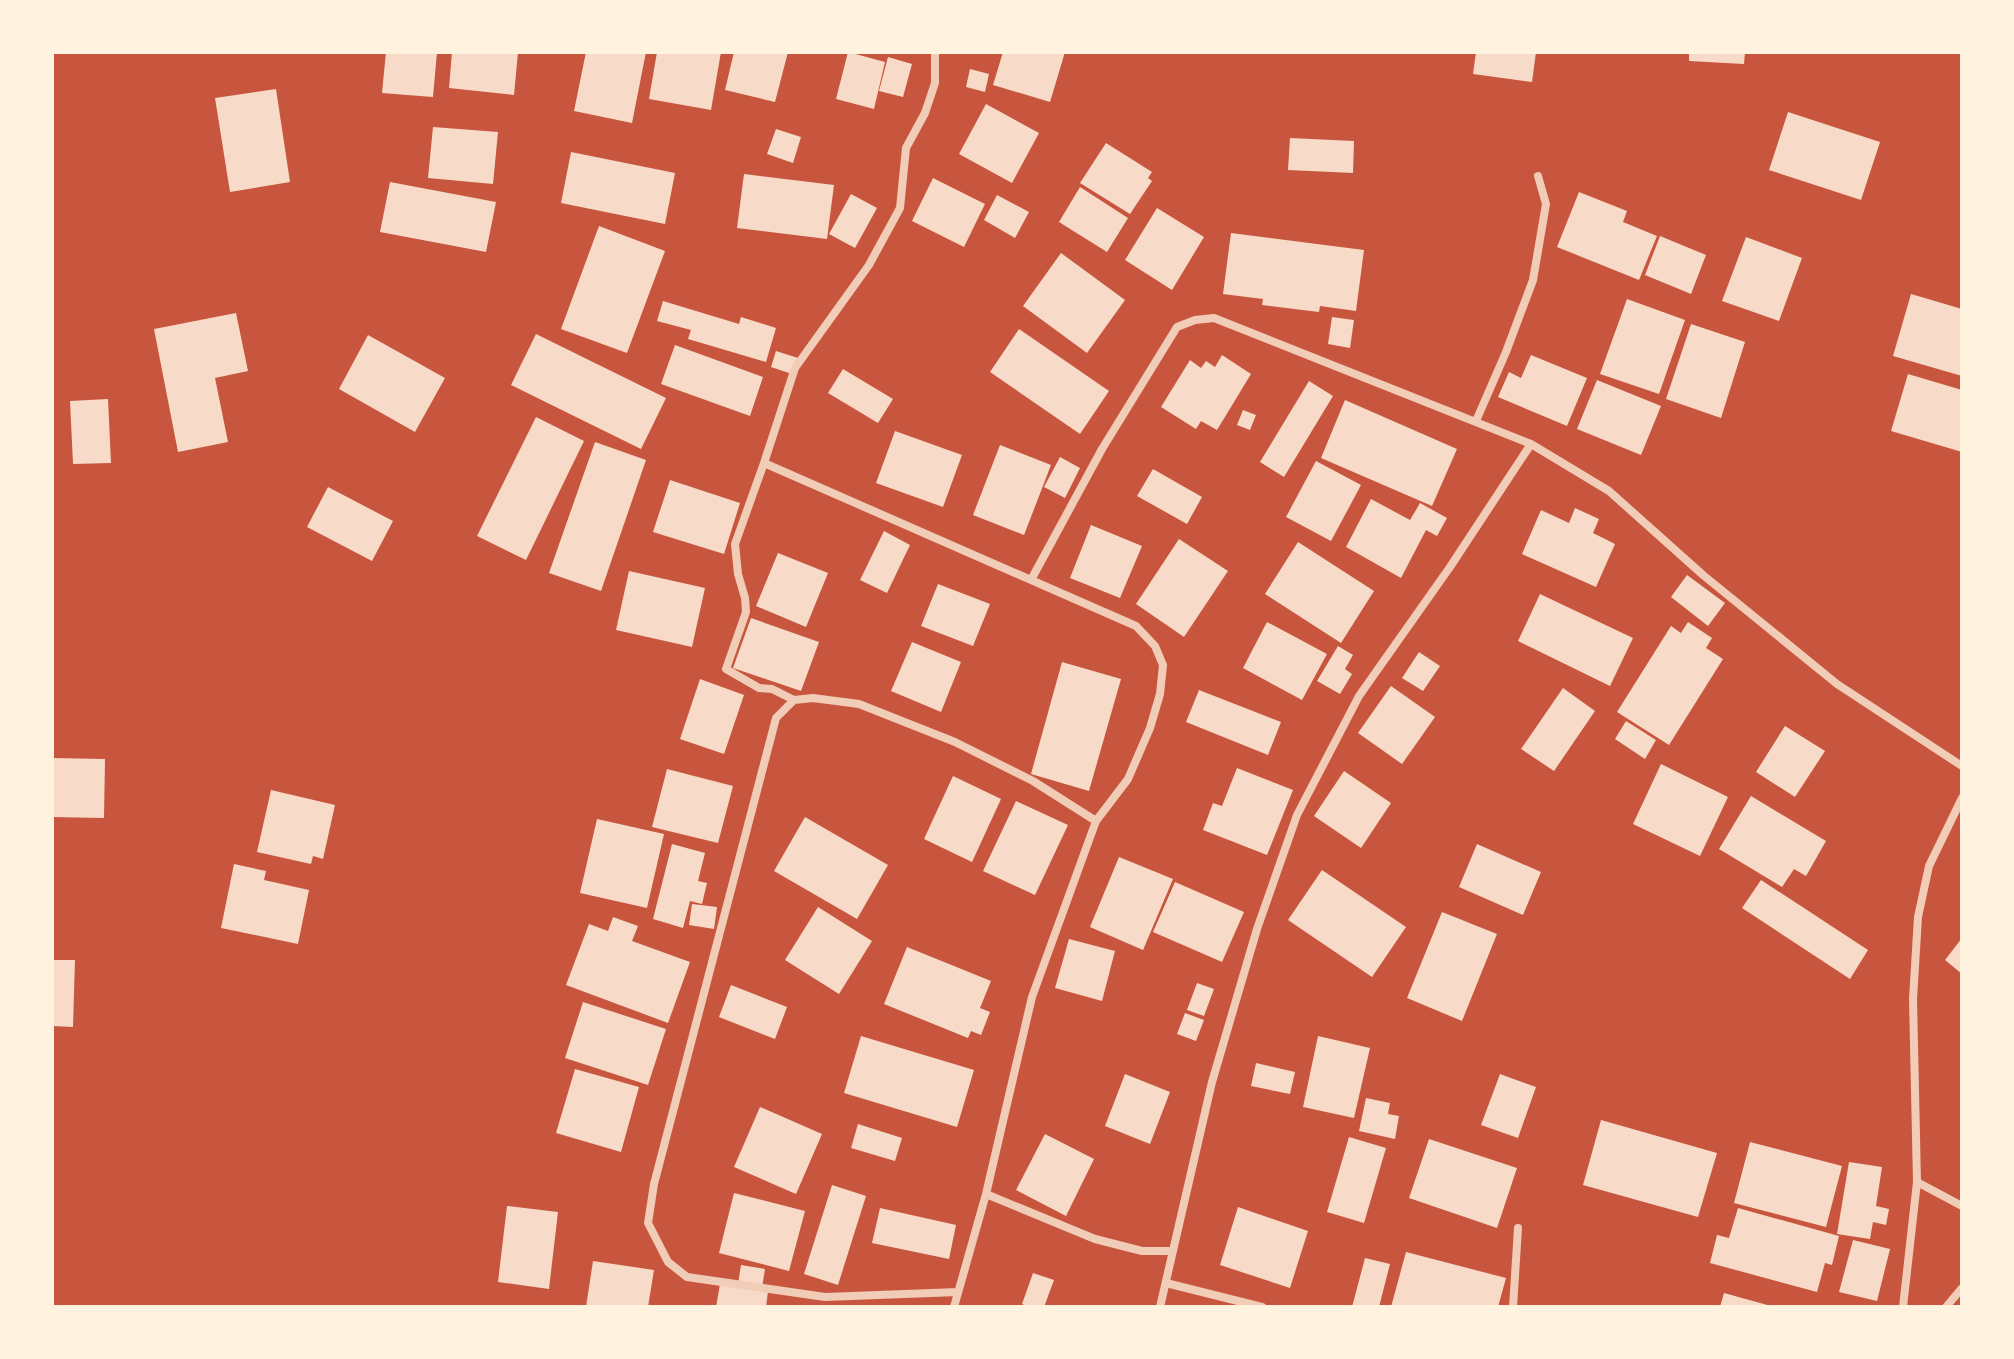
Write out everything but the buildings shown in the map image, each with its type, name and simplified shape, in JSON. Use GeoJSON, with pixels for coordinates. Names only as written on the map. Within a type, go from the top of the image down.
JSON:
{"type":"FeatureCollection","features":[{"type":"Feature","properties":{"kind":"street"},"geometry":{"type":"LineString","coordinates":[[935,52],[935,83],[925,113],[906,148],[900,208],[869,265],[795,368],[735,544],[746,612],[726,669],[759,688],[772,689],[794,700],[813,698],[859,704],[941,737],[1033,781],[1096,821]]}},
{"type":"Feature","properties":{"kind":"street"},"geometry":{"type":"LineString","coordinates":[[1476,421],[1533,280],[1546,204],[1538,176]]}},
{"type":"Feature","properties":{"kind":"street"},"geometry":{"type":"LineString","coordinates":[[1031,580],[1102,449],[1177,327],[1195,320],[1214,318],[1531,444],[1609,491],[1703,575],[1837,684],[1962,766]]}},
{"type":"Feature","properties":{"kind":"street"},"geometry":{"type":"LineString","coordinates":[[1160,1307],[1212,1082],[1257,929],[1297,815],[1359,696],[1450,567],[1531,444]]}},
{"type":"Feature","properties":{"kind":"street"},"geometry":{"type":"LineString","coordinates":[[764,463],[1136,626],[1155,646],[1163,665],[1160,694],[1150,728],[1128,779],[1096,821],[1032,997],[986,1194],[954,1307]]}},
{"type":"Feature","properties":{"kind":"street"},"geometry":{"type":"LineString","coordinates":[[794,700],[776,718],[654,1184],[648,1223],[668,1262],[687,1277],[825,1297],[958,1292]]}},
{"type":"Feature","properties":{"kind":"street"},"geometry":{"type":"LineString","coordinates":[[1903,1307],[1917,1182],[1913,999],[1918,917],[1929,866],[1962,798]]}},
{"type":"Feature","properties":{"kind":"street"},"geometry":{"type":"LineString","coordinates":[[1917,1182],[1962,1206]]}},
{"type":"Feature","properties":{"kind":"street"},"geometry":{"type":"LineString","coordinates":[[986,1194],[1095,1239],[1142,1251],[1173,1251]]}},
{"type":"Feature","properties":{"kind":"street"},"geometry":{"type":"LineString","coordinates":[[1513,1307],[1518,1228]]}},
{"type":"Feature","properties":{"kind":"street"},"geometry":{"type":"LineString","coordinates":[[1166,1283],[1262,1307]]}},
{"type":"Feature","properties":{"kind":"street"},"geometry":{"type":"LineString","coordinates":[[1946,1307],[1962,1288]]}}]}
